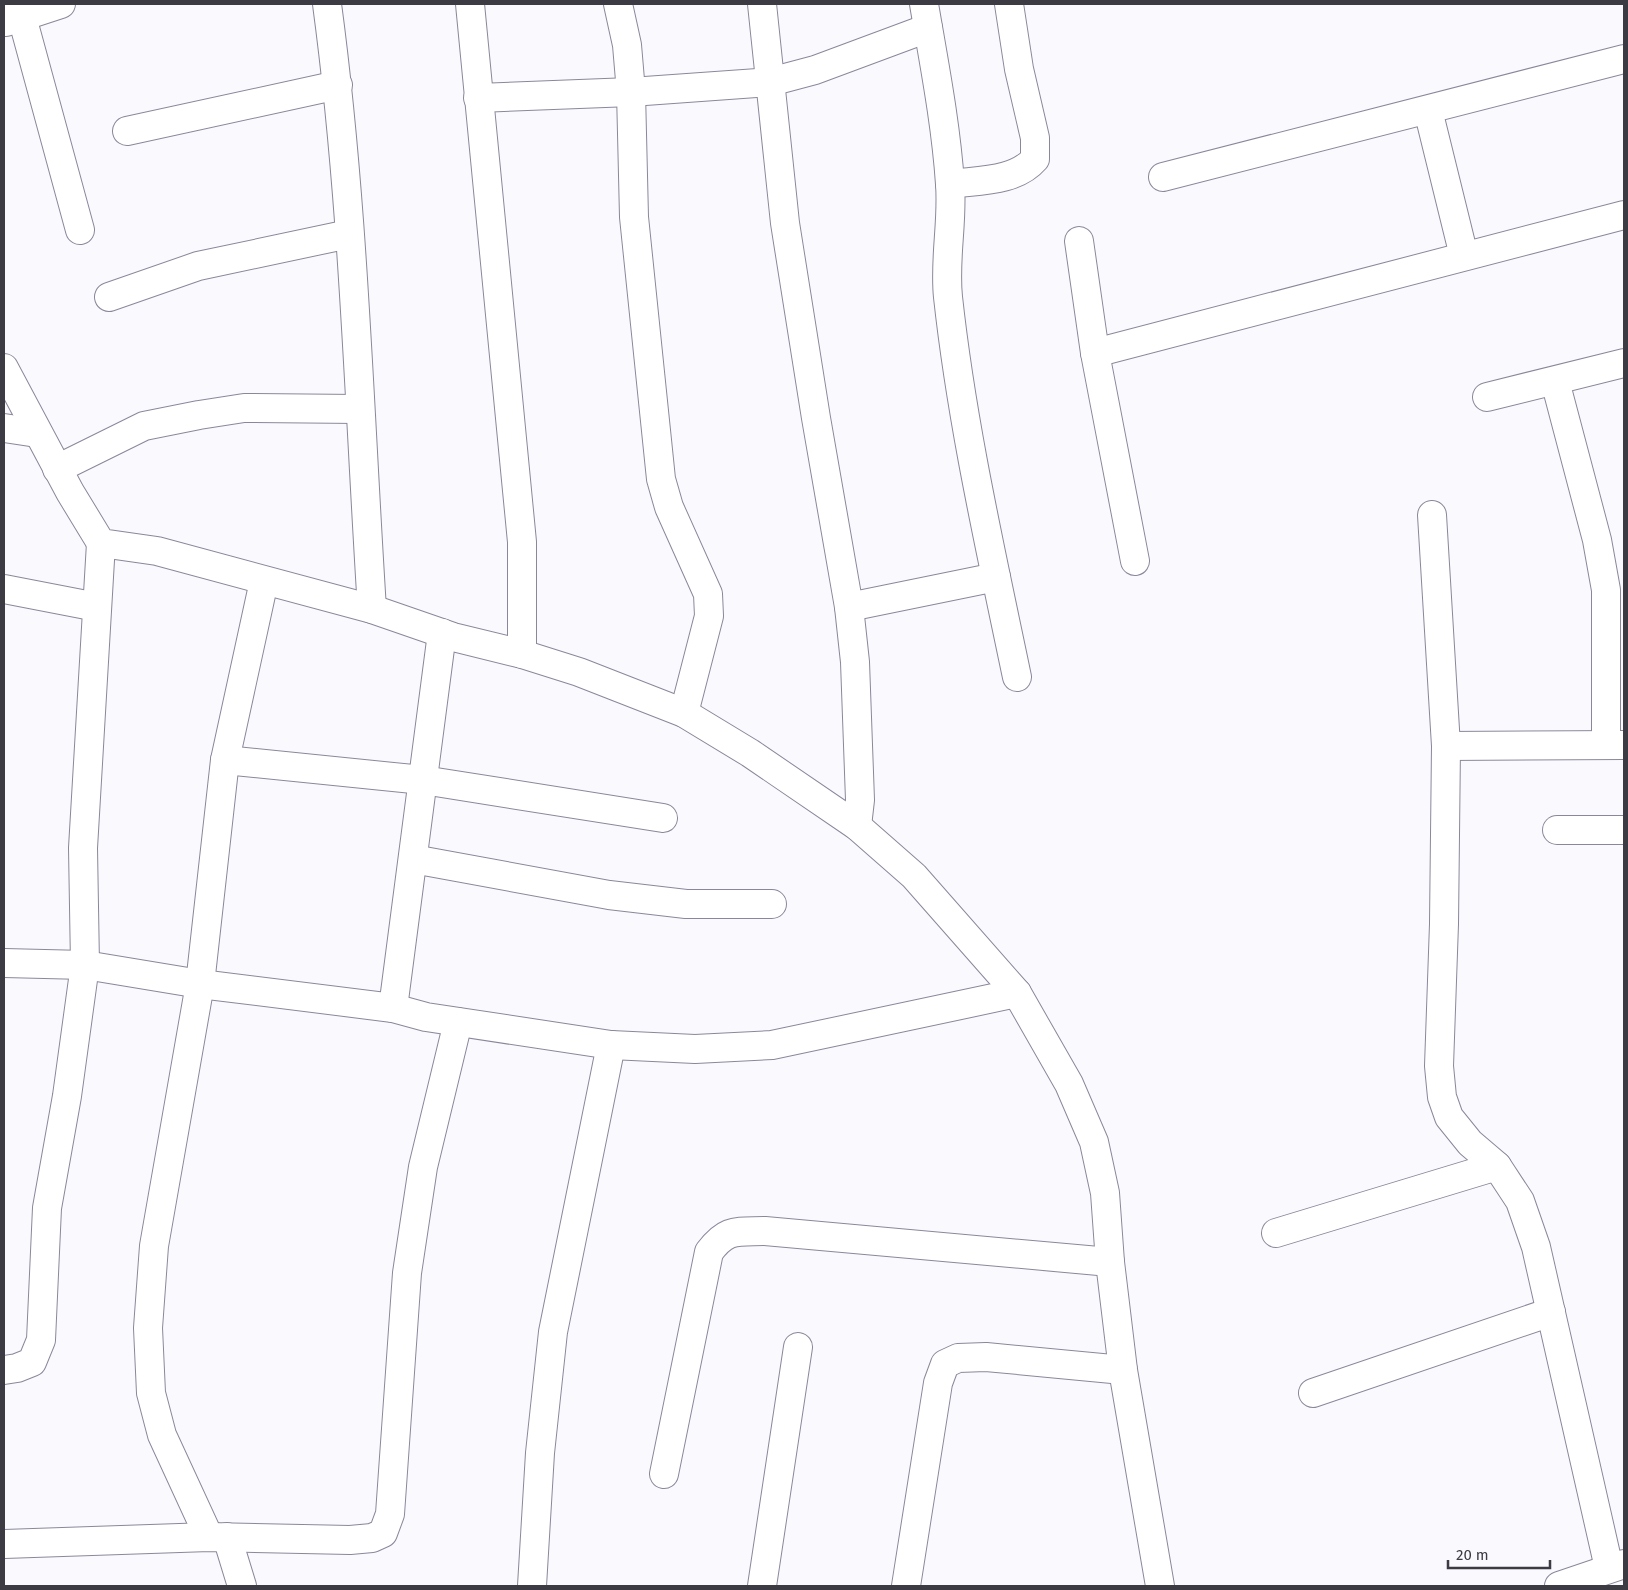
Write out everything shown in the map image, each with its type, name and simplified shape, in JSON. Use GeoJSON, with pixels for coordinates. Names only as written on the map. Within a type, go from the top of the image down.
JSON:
{"type":"FeatureCollection","features":[{"type":"Feature","properties":{"kind":"street"},"geometry":{"type":"LineString","coordinates":[[61,4],[10,18],[80,230]]}},
{"type":"Feature","properties":{"kind":"street"},"geometry":{"type":"LineString","coordinates":[[327,4],[338,85],[372,609]]}},
{"type":"Feature","properties":{"kind":"street"},"geometry":{"type":"LineString","coordinates":[[470,4],[522,542],[522,654]]}},
{"type":"Feature","properties":{"kind":"street"},"geometry":{"type":"LineString","coordinates":[[618,4],[627,45],[631,92],[634,226],[661,479],[669,507],[708,594],[710,616],[684,713]]}},
{"type":"Feature","properties":{"kind":"street"},"geometry":{"type":"LineString","coordinates":[[762,4],[785,223],[849,607],[855,662],[860,800],[857,826]]}},
{"type":"Feature","properties":{"kind":"street"},"geometry":{"type":"LineString","coordinates":[[950,184],[1006,177],[1026,170],[1035,158],[1035,138],[1019,69],[1010,4]]}},
{"type":"Feature","properties":{"kind":"street"},"geometry":{"type":"LineString","coordinates":[[478,98],[631,92],[770,82],[815,70],[926,16],[950,184],[947,261],[956,365],[1017,678]]}},
{"type":"Feature","properties":{"kind":"street"},"geometry":{"type":"LineString","coordinates":[[1163,177],[1624,59]]}},
{"type":"Feature","properties":{"kind":"street"},"geometry":{"type":"LineString","coordinates":[[127,131],[338,85]]}},
{"type":"Feature","properties":{"kind":"street"},"geometry":{"type":"LineString","coordinates":[[1428,110],[1464,256]]}},
{"type":"Feature","properties":{"kind":"street"},"geometry":{"type":"LineString","coordinates":[[1095,353],[1624,215]]}},
{"type":"Feature","properties":{"kind":"street"},"geometry":{"type":"LineString","coordinates":[[109,297],[198,266],[349,234]]}},
{"type":"Feature","properties":{"kind":"street"},"geometry":{"type":"LineString","coordinates":[[1079,241],[1095,353],[1135,561]]}},
{"type":"Feature","properties":{"kind":"street"},"geometry":{"type":"LineString","coordinates":[[1487,397],[1624,363]]}},
{"type":"Feature","properties":{"kind":"street"},"geometry":{"type":"LineString","coordinates":[[4,368],[37,433],[101,543],[84,848],[86,965],[67,1096],[47,1208],[41,1340],[32,1362],[17,1368],[4,1370]]}},
{"type":"Feature","properties":{"kind":"street"},"geometry":{"type":"LineString","coordinates":[[1446,746],[1615,745],[1606,590],[1598,540],[1555,381]]}},
{"type":"Feature","properties":{"kind":"street"},"geometry":{"type":"LineString","coordinates":[[57,469],[144,426],[198,415],[244,408],[359,409]]}},
{"type":"Feature","properties":{"kind":"street"},"geometry":{"type":"LineString","coordinates":[[4,428],[37,433]]}},
{"type":"Feature","properties":{"kind":"street"},"geometry":{"type":"LineString","coordinates":[[1432,514],[1446,746],[1444,924],[1439,1066],[1442,1097],[1449,1117],[1470,1142],[1497,1166],[1520,1202],[1536,1247],[1616,1566],[1559,1586]]}},
{"type":"Feature","properties":{"kind":"street"},"geometry":{"type":"LineString","coordinates":[[101,543],[157,551],[372,609],[442,633],[522,654],[596,678],[684,713],[750,753],[857,826],[914,876],[1017,993],[1069,1084],[1094,1142],[1105,1192],[1110,1262],[1123,1370],[1160,1586]]}},
{"type":"Feature","properties":{"kind":"street"},"geometry":{"type":"LineString","coordinates":[[849,607],[996,577]]}},
{"type":"Feature","properties":{"kind":"street"},"geometry":{"type":"LineString","coordinates":[[242,1586],[218,1537],[162,1434],[151,1393],[148,1328],[154,1246],[200,984],[225,760],[264,581]]}},
{"type":"Feature","properties":{"kind":"street"},"geometry":{"type":"LineString","coordinates":[[4,589],[97,607]]}},
{"type":"Feature","properties":{"kind":"street"},"geometry":{"type":"LineString","coordinates":[[393,1008],[442,633]]}},
{"type":"Feature","properties":{"kind":"street"},"geometry":{"type":"LineString","coordinates":[[225,760],[423,780],[663,818]]}},
{"type":"Feature","properties":{"kind":"street"},"geometry":{"type":"LineString","coordinates":[[1557,830],[1624,830]]}},
{"type":"Feature","properties":{"kind":"street"},"geometry":{"type":"LineString","coordinates":[[412,859],[608,895],[686,904],[772,904]]}},
{"type":"Feature","properties":{"kind":"street"},"geometry":{"type":"LineString","coordinates":[[4,963],[86,965],[200,984],[393,1008],[458,1022],[611,1044],[695,1049],[772,1045],[1017,993]]}},
{"type":"Feature","properties":{"kind":"street"},"geometry":{"type":"LineString","coordinates":[[4,1544],[218,1537],[350,1540],[372,1538],[384,1533],[390,1514],[407,1273],[423,1167],[458,1022]]}},
{"type":"Feature","properties":{"kind":"street"},"geometry":{"type":"LineString","coordinates":[[532,1586],[540,1452],[553,1332],[611,1044]]}},
{"type":"Feature","properties":{"kind":"street"},"geometry":{"type":"LineString","coordinates":[[1276,1233],[1497,1166]]}},
{"type":"Feature","properties":{"kind":"street"},"geometry":{"type":"LineString","coordinates":[[664,1474],[708,1252],[720,1237],[733,1232],[764,1231],[1110,1262]]}},
{"type":"Feature","properties":{"kind":"street"},"geometry":{"type":"LineString","coordinates":[[1314,1393],[1551,1312]]}},
{"type":"Feature","properties":{"kind":"street"},"geometry":{"type":"LineString","coordinates":[[762,1586],[798,1347]]}},
{"type":"Feature","properties":{"kind":"street"},"geometry":{"type":"LineString","coordinates":[[906,1586],[938,1383],[945,1364],[958,1358],[986,1357],[1123,1370]]}}]}
